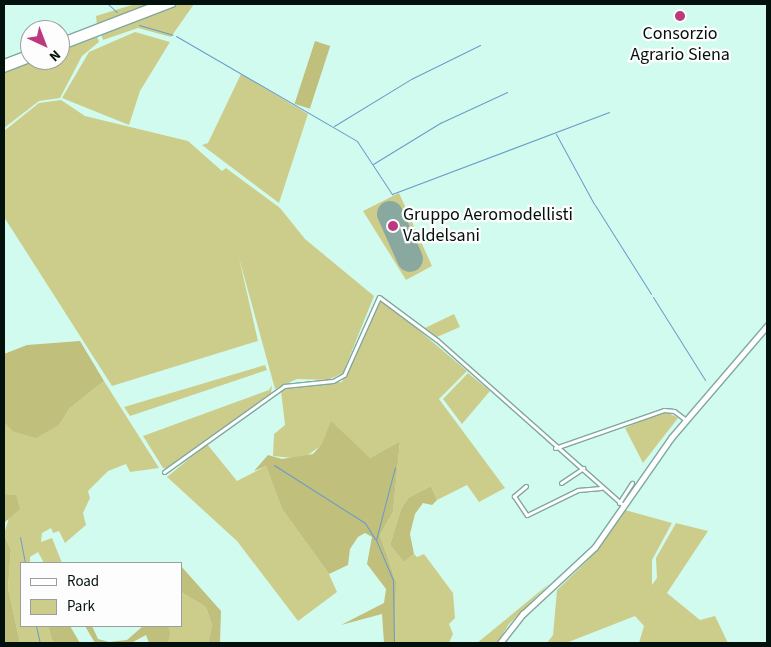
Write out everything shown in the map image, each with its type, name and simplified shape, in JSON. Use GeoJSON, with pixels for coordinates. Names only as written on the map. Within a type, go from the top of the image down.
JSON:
{"type":"FeatureCollection","features":[{"type":"Feature","properties":{"kind":"highway"},"geometry":{"type":"LineString","coordinates":[[70,38],[159,4]]}},
{"type":"Feature","properties":{"kind":"highway"},"geometry":{"type":"LineString","coordinates":[[70,43],[172,4]]}},
{"type":"Feature","properties":{"kind":"highway"},"geometry":{"type":"LineString","coordinates":[[4,64],[20,57]]}},
{"type":"Feature","properties":{"kind":"highway"},"geometry":{"type":"LineString","coordinates":[[4,69],[20,63]]}},
{"type":"Feature","properties":{"kind":"main road"},"geometry":{"type":"LineString","coordinates":[[500,643],[523,614],[595,547],[686,420],[767,326]]}},
{"type":"Feature","properties":{"kind":"street"},"geometry":{"type":"LineString","coordinates":[[164,472],[284,386],[333,382],[344,375],[379,297],[437,340],[555,448],[583,468],[601,488],[624,506]]}},
{"type":"Feature","properties":{"kind":"street"},"geometry":{"type":"LineString","coordinates":[[555,448],[664,410],[674,411],[686,420]]}},
{"type":"Feature","properties":{"kind":"street"},"geometry":{"type":"LineString","coordinates":[[561,483],[583,468]]}},
{"type":"Feature","properties":{"kind":"street"},"geometry":{"type":"LineString","coordinates":[[619,503],[632,483]]}},
{"type":"Feature","properties":{"kind":"street"},"geometry":{"type":"LineString","coordinates":[[526,486],[514,496],[527,515],[578,490],[601,488]]}},
{"type":"Feature","properties":{"kind":"green space"},"geometry":{"type":"Polygon","coordinates":[[[135,4],[151,4],[97,25],[96,16],[135,4]]]}},
{"type":"Feature","properties":{"kind":"green space"},"geometry":{"type":"Polygon","coordinates":[[[180,4],[194,4],[171,37],[138,28],[103,40],[101,34],[180,4]]]}},
{"type":"Feature","properties":{"kind":"green space"},"geometry":{"type":"Polygon","coordinates":[[[135,32],[170,42],[140,91],[129,125],[62,98],[89,52],[135,32]]]}},
{"type":"Feature","properties":{"kind":"green space"},"geometry":{"type":"Polygon","coordinates":[[[97,36],[99,42],[82,56],[60,98],[39,101],[4,128],[4,73],[20,67],[20,70],[70,70],[70,47],[97,36]]]}},
{"type":"Feature","properties":{"kind":"green space"},"geometry":{"type":"Polygon","coordinates":[[[241,74],[308,114],[279,203],[202,145],[208,143],[241,74]]]}},
{"type":"Feature","properties":{"kind":"green space"},"geometry":{"type":"Polygon","coordinates":[[[61,100],[85,116],[188,141],[222,171],[226,168],[280,208],[305,239],[374,296],[343,373],[328,380],[297,379],[275,389],[239,258],[258,341],[112,386],[4,217],[4,131],[39,103],[61,100]]]}},
{"type":"Feature","properties":{"kind":"green space","name":"Gruppo Aeromodellisti Valdelsani"},"geometry":{"type":"Polygon","coordinates":[[[399,193],[432,266],[406,280],[363,211],[399,193]]]}},
{"type":"Feature","properties":{"kind":"green space"},"geometry":{"type":"Polygon","coordinates":[[[382,299],[467,371],[439,399],[505,488],[479,502],[467,485],[437,500],[431,486],[408,498],[401,509],[390,545],[404,562],[414,554],[417,557],[424,554],[453,593],[455,618],[449,624],[453,634],[449,643],[395,643],[396,582],[380,535],[393,512],[400,441],[370,458],[322,445],[302,459],[273,456],[274,434],[285,425],[281,391],[298,384],[342,382],[374,305],[382,299]]]}},
{"type":"Feature","properties":{"kind":"green space"},"geometry":{"type":"Polygon","coordinates":[[[454,314],[460,327],[437,337],[425,328],[454,314]]]}},
{"type":"Feature","properties":{"kind":"green space"},"geometry":{"type":"Polygon","coordinates":[[[265,365],[267,370],[130,416],[124,407],[265,365]]]}},
{"type":"Feature","properties":{"kind":"green space"},"geometry":{"type":"Polygon","coordinates":[[[468,373],[490,391],[462,424],[443,399],[468,373]]]}},
{"type":"Feature","properties":{"kind":"green space"},"geometry":{"type":"Polygon","coordinates":[[[104,381],[159,468],[130,472],[126,464],[108,471],[88,491],[90,498],[83,513],[86,525],[65,543],[59,531],[53,533],[51,528],[42,533],[41,542],[52,538],[62,562],[43,562],[38,552],[30,557],[30,562],[20,562],[20,627],[48,627],[53,643],[20,643],[8,588],[11,550],[4,534],[16,495],[4,494],[4,422],[12,431],[59,425],[70,408],[104,381]]]}},
{"type":"Feature","properties":{"kind":"green space"},"geometry":{"type":"Polygon","coordinates":[[[272,385],[271,393],[167,468],[163,468],[143,436],[269,390],[272,385]]]}},
{"type":"Feature","properties":{"kind":"green space"},"geometry":{"type":"Polygon","coordinates":[[[665,411],[678,418],[643,463],[625,428],[665,411]]]}},
{"type":"Feature","properties":{"kind":"green space"},"geometry":{"type":"Polygon","coordinates":[[[207,444],[237,481],[266,466],[282,509],[329,574],[337,592],[298,621],[237,541],[167,477],[207,444]]]}},
{"type":"Feature","properties":{"kind":"green space"},"geometry":{"type":"Polygon","coordinates":[[[625,510],[672,523],[652,560],[652,585],[657,578],[656,558],[676,523],[708,531],[667,593],[700,620],[715,616],[728,643],[639,643],[644,626],[635,616],[566,643],[547,643],[553,635],[557,590],[586,562],[625,510]]]}},
{"type":"Feature","properties":{"kind":"green space"},"geometry":{"type":"Polygon","coordinates":[[[550,583],[509,624],[497,643],[477,643],[550,583]]]}},
{"type":"Feature","properties":{"kind":"green space"},"geometry":{"type":"Polygon","coordinates":[[[182,593],[206,607],[212,625],[208,643],[168,643],[168,627],[182,627],[182,593]]]}},
{"type":"Feature","properties":{"kind":"shaded area"},"geometry":{"type":"Polygon","coordinates":[[[315,41],[330,46],[310,109],[295,104],[315,41]]]}},
{"type":"Feature","properties":{"kind":"shaded area"},"geometry":{"type":"Polygon","coordinates":[[[80,341],[104,381],[70,408],[59,425],[36,438],[12,431],[4,422],[4,354],[27,345],[80,341]]]}},
{"type":"Feature","properties":{"kind":"shaded area"},"geometry":{"type":"Polygon","coordinates":[[[331,421],[370,458],[400,441],[393,512],[380,535],[396,582],[395,643],[384,643],[382,614],[341,625],[384,603],[386,589],[367,564],[372,537],[365,533],[358,537],[350,549],[348,565],[329,574],[282,509],[266,466],[254,471],[268,455],[282,459],[313,454],[322,444],[331,421]]]}},
{"type":"Feature","properties":{"kind":"shaded area"},"geometry":{"type":"Polygon","coordinates":[[[431,486],[437,500],[432,505],[423,503],[415,514],[410,534],[414,554],[404,562],[390,545],[401,509],[408,498],[431,486]]]}},
{"type":"Feature","properties":{"kind":"shaded area"},"geometry":{"type":"Polygon","coordinates":[[[5,494],[16,495],[20,509],[4,523],[5,494]]]}},
{"type":"Feature","properties":{"kind":"shaded area"},"geometry":{"type":"Polygon","coordinates":[[[4,534],[11,550],[8,588],[20,643],[4,643],[4,534]]]}},
{"type":"Feature","properties":{"kind":"shaded area"},"geometry":{"type":"Polygon","coordinates":[[[182,567],[221,611],[220,643],[208,643],[212,625],[206,607],[182,593],[182,567]]]}},
{"type":"Feature","properties":{"kind":"shaded area"},"geometry":{"type":"Polygon","coordinates":[[[48,627],[71,627],[80,643],[53,643],[48,627]]]}},
{"type":"Feature","properties":{"kind":"shaded area"},"geometry":{"type":"Polygon","coordinates":[[[86,627],[92,627],[98,639],[109,642],[127,640],[142,627],[168,627],[170,633],[168,643],[149,643],[146,635],[131,643],[95,643],[86,627]]]}},
{"type":"Feature","properties":{"kind":"waterway"},"geometry":{"type":"LineString","coordinates":[[108,4],[117,12]]}},
{"type":"Feature","properties":{"kind":"waterway"},"geometry":{"type":"LineString","coordinates":[[139,25],[173,35]]}},
{"type":"Feature","properties":{"kind":"waterway"},"geometry":{"type":"LineString","coordinates":[[176,36],[357,141],[392,194],[609,112]]}},
{"type":"Feature","properties":{"kind":"waterway"},"geometry":{"type":"LineString","coordinates":[[334,126],[411,79],[480,45]]}},
{"type":"Feature","properties":{"kind":"waterway"},"geometry":{"type":"LineString","coordinates":[[373,164],[440,123],[507,92]]}},
{"type":"Feature","properties":{"kind":"waterway"},"geometry":{"type":"LineString","coordinates":[[556,134],[594,204]]}},
{"type":"Feature","properties":{"kind":"waterway"},"geometry":{"type":"LineString","coordinates":[[595,205],[651,294]]}},
{"type":"Feature","properties":{"kind":"waterway"},"geometry":{"type":"LineString","coordinates":[[653,297],[705,380]]}},
{"type":"Feature","properties":{"kind":"waterway"},"geometry":{"type":"LineString","coordinates":[[274,465],[365,523],[375,539]]}},
{"type":"Feature","properties":{"kind":"waterway"},"geometry":{"type":"LineString","coordinates":[[394,643],[393,580],[376,540],[395,467]]}},
{"type":"Feature","properties":{"kind":"waterway"},"geometry":{"type":"LineString","coordinates":[[20,537],[25,562]]}},
{"type":"Feature","properties":{"kind":"waterway"},"geometry":{"type":"LineString","coordinates":[[36,627],[40,643]]}},
{"type":"Feature","properties":{"kind":"runway"},"geometry":{"type":"LineString","coordinates":[[390,214],[410,259]]}},
{"type":"Feature","properties":{"kind":"place","name":"Consorzio Agrario Siena"},"geometry":{"type":"Point","coordinates":[680,16]}},
{"type":"Feature","properties":{"kind":"place","name":"Gruppo Aeromodellisti Valdelsani"},"geometry":{"type":"Point","coordinates":[393,226]}}]}
